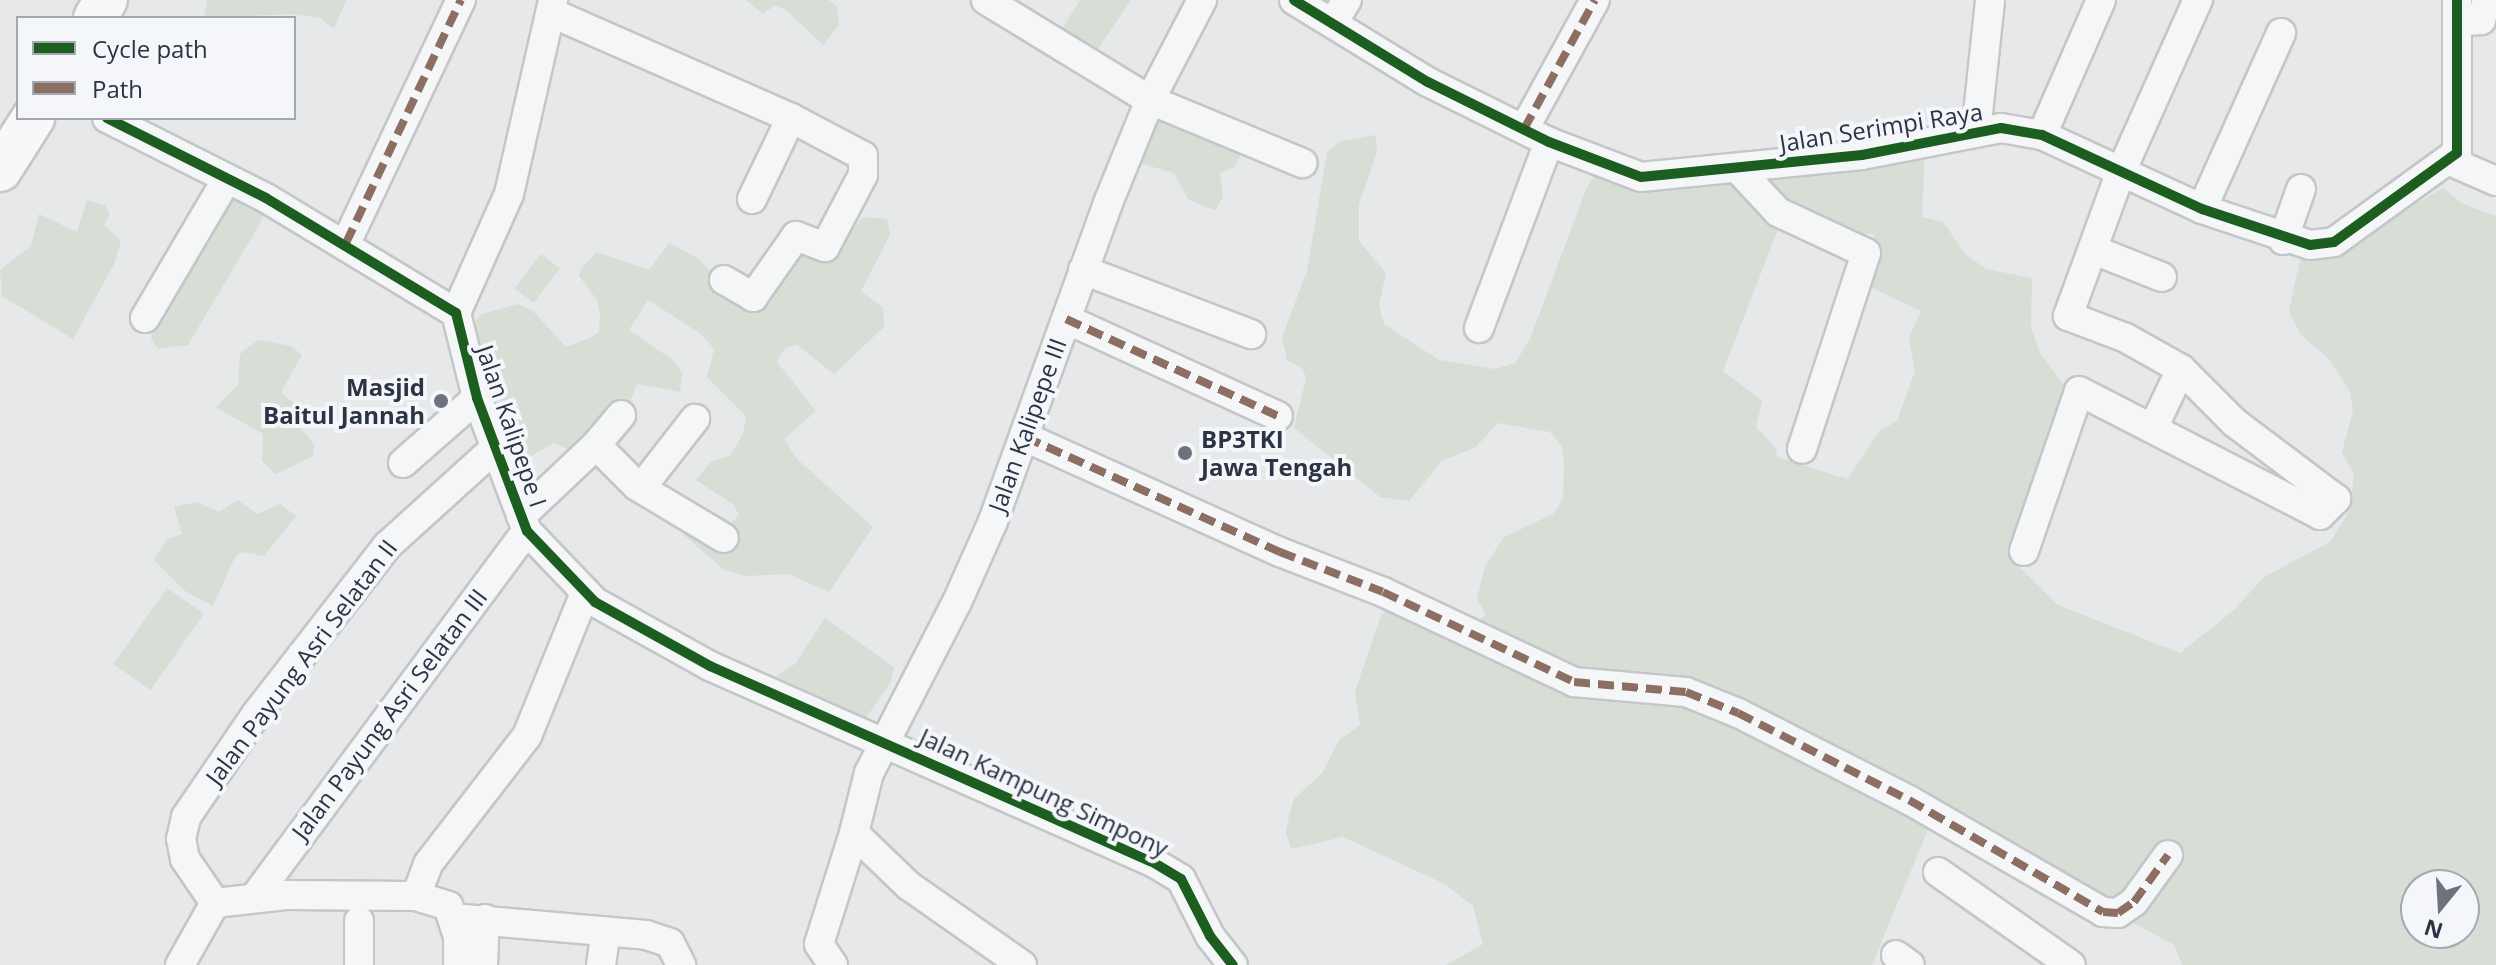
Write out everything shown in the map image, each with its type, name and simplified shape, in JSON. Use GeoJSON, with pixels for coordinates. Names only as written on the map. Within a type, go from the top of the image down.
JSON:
{"type":"FeatureCollection","features":[{"type":"Feature","properties":{"kind":"highway"},"geometry":{"type":"LineString","coordinates":[[0,122],[16,96]]}},
{"type":"Feature","properties":{"kind":"highway"},"geometry":{"type":"LineString","coordinates":[[0,170],[32,120]]}},
{"type":"Feature","properties":{"kind":"street"},"geometry":{"type":"LineString","coordinates":[[346,243],[461,0]]}},
{"type":"Feature","properties":{"kind":"street"},"geometry":{"type":"LineString","coordinates":[[986,0],[1150,100],[1302,163]]}},
{"type":"Feature","properties":{"kind":"street","name":"Jalan Kalipepe III"},"geometry":{"type":"LineString","coordinates":[[833,965],[819,944],[854,833],[869,773],[957,602],[1025,437],[1083,270],[1150,100],[1202,0]]}},
{"type":"Feature","properties":{"kind":"street","name":"Jalan Serimpi Raya"},"geometry":{"type":"LineString","coordinates":[[1294,0],[1340,12],[1428,82],[1549,142],[1641,177],[1862,155],[2001,128],[2042,135],[2120,174],[2202,209],[2283,240],[2310,245],[2334,242],[2452,162]]}},
{"type":"Feature","properties":{"kind":"street"},"geometry":{"type":"LineString","coordinates":[[1524,129],[1595,0]]}},
{"type":"Feature","properties":{"kind":"street"},"geometry":{"type":"LineString","coordinates":[[1976,132],[1990,0]]}},
{"type":"Feature","properties":{"kind":"street"},"geometry":{"type":"LineString","coordinates":[[2042,135],[2101,0]]}},
{"type":"Feature","properties":{"kind":"street"},"geometry":{"type":"LineString","coordinates":[[2024,551],[2079,391],[2320,515],[2336,499],[2211,402],[2181,369],[2126,338],[2068,316],[2120,174],[2198,0]]}},
{"type":"Feature","properties":{"kind":"street"},"geometry":{"type":"LineString","coordinates":[[111,120],[346,243],[456,313],[509,194],[553,6],[791,118],[863,156],[863,175],[825,247],[796,236],[753,297],[724,280]]}},
{"type":"Feature","properties":{"kind":"street"},"geometry":{"type":"LineString","coordinates":[[2476,13],[2459,146],[2452,162],[2496,181]]}},
{"type":"Feature","properties":{"kind":"street"},"geometry":{"type":"LineString","coordinates":[[2202,209],[2281,33]]}},
{"type":"Feature","properties":{"kind":"street"},"geometry":{"type":"LineString","coordinates":[[752,199],[791,118]]}},
{"type":"Feature","properties":{"kind":"street"},"geometry":{"type":"LineString","coordinates":[[1479,328],[1549,142]]}},
{"type":"Feature","properties":{"kind":"street"},"geometry":{"type":"LineString","coordinates":[[1738,169],[1778,212],[1866,253],[1802,449]]}},
{"type":"Feature","properties":{"kind":"street"},"geometry":{"type":"LineString","coordinates":[[145,318],[227,179]]}},
{"type":"Feature","properties":{"kind":"street"},"geometry":{"type":"LineString","coordinates":[[2283,240],[2301,189]]}},
{"type":"Feature","properties":{"kind":"street"},"geometry":{"type":"LineString","coordinates":[[2094,250],[2162,277]]}},
{"type":"Feature","properties":{"kind":"street"},"geometry":{"type":"LineString","coordinates":[[1083,270],[1251,334]]}},
{"type":"Feature","properties":{"kind":"street","name":"Jalan Kalipepe I"},"geometry":{"type":"LineString","coordinates":[[456,313],[477,398],[524,524],[585,593],[710,666],[883,741]]}},
{"type":"Feature","properties":{"kind":"street"},"geometry":{"type":"LineString","coordinates":[[1066,319],[1278,416]]}},
{"type":"Feature","properties":{"kind":"street"},"geometry":{"type":"LineString","coordinates":[[2153,428],[2181,369]]}},
{"type":"Feature","properties":{"kind":"street"},"geometry":{"type":"LineString","coordinates":[[403,463],[477,398]]}},
{"type":"Feature","properties":{"kind":"street"},"geometry":{"type":"LineString","coordinates":[[2189,445],[2211,402]]}},
{"type":"Feature","properties":{"kind":"street","name":"Jalan Kalipepe I"},"geometry":{"type":"LineString","coordinates":[[524,524],[621,415]]}},
{"type":"Feature","properties":{"kind":"street"},"geometry":{"type":"LineString","coordinates":[[641,488],[695,419]]}},
{"type":"Feature","properties":{"kind":"street"},"geometry":{"type":"LineString","coordinates":[[1025,437],[1280,552],[1383,592],[1574,682],[1686,692],[1738,713],[1909,800],[2103,912],[2118,913],[2134,902],[2168,855]]}},
{"type":"Feature","properties":{"kind":"street"},"geometry":{"type":"LineString","coordinates":[[596,445],[641,488],[724,538]]}},
{"type":"Feature","properties":{"kind":"street","name":"Jalan Payung Asri Selatan II"},"geometry":{"type":"LineString","coordinates":[[215,903],[185,859],[181,839],[186,817],[257,713],[387,546],[494,449]]}},
{"type":"Feature","properties":{"kind":"street","name":"Jalan Payung Asri Selatan III"},"geometry":{"type":"LineString","coordinates":[[254,898],[524,524]]}},
{"type":"Feature","properties":{"kind":"street"},"geometry":{"type":"LineString","coordinates":[[416,896],[428,864],[527,736],[585,593]]}},
{"type":"Feature","properties":{"kind":"street","name":"Jalan Kampung Simpony"},"geometry":{"type":"LineString","coordinates":[[883,741],[1086,829],[1181,879],[1210,936],[1233,965]]}},
{"type":"Feature","properties":{"kind":"street"},"geometry":{"type":"LineString","coordinates":[[854,833],[909,886],[1022,965]]}},
{"type":"Feature","properties":{"kind":"street"},"geometry":{"type":"LineString","coordinates":[[1938,872],[2071,965]]}},
{"type":"Feature","properties":{"kind":"street"},"geometry":{"type":"LineString","coordinates":[[180,965],[215,903],[254,898],[416,896],[448,906],[466,919],[662,939],[677,951],[681,965]]}},
{"type":"Feature","properties":{"kind":"street"},"geometry":{"type":"LineString","coordinates":[[458,965],[466,919]]}},
{"type":"Feature","properties":{"kind":"street"},"geometry":{"type":"LineString","coordinates":[[466,919],[483,965]]}},
{"type":"Feature","properties":{"kind":"street"},"geometry":{"type":"LineString","coordinates":[[359,921],[359,965]]}},
{"type":"Feature","properties":{"kind":"street"},"geometry":{"type":"LineString","coordinates":[[601,965],[606,931]]}},
{"type":"Feature","properties":{"kind":"shaded area"},"geometry":{"type":"Polygon","coordinates":[[[207,0],[346,0],[334,29],[320,18],[293,14],[204,16],[207,0]]]}},
{"type":"Feature","properties":{"kind":"shaded area"},"geometry":{"type":"Polygon","coordinates":[[[746,0],[829,0],[837,6],[839,25],[823,45],[786,10],[775,5],[763,14],[746,0]]]}},
{"type":"Feature","properties":{"kind":"shaded area"},"geometry":{"type":"Polygon","coordinates":[[[1080,0],[1131,0],[1094,55],[1060,32],[1080,0]]]}},
{"type":"Feature","properties":{"kind":"shaded area"},"geometry":{"type":"Polygon","coordinates":[[[1153,111],[1274,160],[1269,165],[1241,153],[1235,167],[1220,173],[1223,196],[1216,210],[1205,207],[1188,199],[1174,173],[1139,163],[1153,111]]]}},
{"type":"Feature","properties":{"kind":"shaded area"},"geometry":{"type":"Polygon","coordinates":[[[1376,135],[1377,152],[1359,204],[1359,241],[1386,273],[1379,306],[1384,324],[1439,360],[1495,369],[1515,363],[1530,339],[1587,187],[1596,175],[1656,190],[1925,147],[1922,217],[1943,222],[1966,255],[1986,269],[2032,278],[2031,327],[2040,353],[2066,388],[2014,562],[2058,605],[2180,653],[2234,610],[2264,577],[2330,542],[2350,510],[2354,475],[2342,452],[2353,411],[2350,392],[2330,360],[2301,335],[2289,311],[2300,260],[2346,245],[2443,188],[2463,204],[2496,216],[2496,965],[2182,965],[2174,945],[1934,815],[1872,965],[1446,965],[1483,944],[1473,906],[1445,884],[1343,837],[1291,849],[1286,833],[1289,816],[1294,799],[1323,772],[1339,740],[1360,725],[1355,691],[1381,616],[1393,603],[1466,635],[1486,614],[1477,599],[1485,566],[1504,537],[1553,514],[1563,499],[1564,462],[1561,445],[1550,432],[1498,423],[1476,447],[1442,461],[1409,501],[1380,497],[1294,428],[1306,378],[1303,369],[1287,360],[1282,337],[1307,271],[1327,152],[1341,141],[1376,135]],[[1780,224],[1723,371],[1762,401],[1756,427],[1776,448],[1777,457],[1847,479],[1879,431],[1897,421],[1915,371],[1909,338],[1921,311],[1870,287],[1880,251],[1873,234],[1851,236],[1780,224]]]}},
{"type":"Feature","properties":{"kind":"shaded area"},"geometry":{"type":"Polygon","coordinates":[[[228,192],[264,211],[262,220],[188,345],[158,349],[151,339],[153,326],[228,192]]]}},
{"type":"Feature","properties":{"kind":"shaded area"},"geometry":{"type":"Polygon","coordinates":[[[87,200],[105,205],[110,215],[104,225],[121,241],[114,264],[73,339],[2,296],[0,270],[31,246],[39,214],[77,232],[87,200]]]}},
{"type":"Feature","properties":{"kind":"shaded area"},"geometry":{"type":"Polygon","coordinates":[[[864,217],[887,219],[890,235],[861,291],[883,308],[884,327],[834,374],[797,345],[785,348],[777,362],[816,411],[784,439],[797,459],[873,527],[829,592],[789,574],[746,576],[724,570],[684,535],[689,523],[732,534],[731,523],[739,515],[734,505],[696,480],[711,462],[730,456],[743,434],[746,416],[707,377],[714,349],[701,334],[648,300],[629,330],[673,360],[682,373],[680,392],[637,384],[630,401],[576,453],[554,443],[514,466],[502,443],[472,325],[481,314],[518,304],[533,311],[566,347],[590,338],[599,332],[600,314],[597,300],[579,276],[581,269],[597,252],[649,270],[669,243],[699,259],[744,309],[754,308],[800,247],[838,243],[864,217]]]}},
{"type":"Feature","properties":{"kind":"shaded area"},"geometry":{"type":"Polygon","coordinates":[[[541,254],[560,269],[533,303],[515,288],[541,254]]]}},
{"type":"Feature","properties":{"kind":"shaded area"},"geometry":{"type":"Polygon","coordinates":[[[258,340],[291,346],[302,355],[281,392],[306,414],[299,425],[314,445],[313,456],[276,474],[262,461],[263,434],[216,407],[238,385],[240,354],[258,340]]]}},
{"type":"Feature","properties":{"kind":"shaded area"},"geometry":{"type":"Polygon","coordinates":[[[238,500],[257,514],[280,504],[296,516],[264,556],[241,552],[235,557],[213,606],[185,591],[154,560],[167,539],[182,534],[174,507],[197,502],[219,512],[238,500]]]}},
{"type":"Feature","properties":{"kind":"shaded area"},"geometry":{"type":"Polygon","coordinates":[[[167,588],[204,614],[151,690],[114,664],[167,588]]]}},
{"type":"Feature","properties":{"kind":"shaded area"},"geometry":{"type":"Polygon","coordinates":[[[825,618],[894,667],[891,682],[863,722],[784,688],[776,676],[795,664],[825,618]]]}},
{"type":"Feature","properties":{"kind":"marked path"},"geometry":{"type":"LineString","coordinates":[[346,243],[461,0]]}},
{"type":"Feature","properties":{"kind":"marked path"},"geometry":{"type":"LineString","coordinates":[[1524,129],[1595,0]]}},
{"type":"Feature","properties":{"kind":"marked path"},"geometry":{"type":"LineString","coordinates":[[1066,319],[1278,416]]}},
{"type":"Feature","properties":{"kind":"marked path"},"geometry":{"type":"LineString","coordinates":[[1025,437],[1280,552],[1383,592],[1574,682],[1686,692],[1738,713],[1909,800],[2103,912],[2118,913],[2134,902],[2168,855]]}},
{"type":"Feature","properties":{"kind":"cycle path"},"geometry":{"type":"LineString","coordinates":[[1294,0],[1428,82],[1549,142],[1641,177],[1862,155],[2001,128],[2042,135],[2202,209],[2310,245],[2334,242],[2457,153],[2457,0]]}},
{"type":"Feature","properties":{"kind":"cycle path"},"geometry":{"type":"LineString","coordinates":[[111,120],[266,198],[456,313],[477,398],[527,531],[595,602],[710,666],[1151,861],[1181,879],[1210,936],[1233,965]]}},
{"type":"Feature","properties":{"kind":"place","name":"Masjid Baitul Jannah"},"geometry":{"type":"Point","coordinates":[441,401]}},
{"type":"Feature","properties":{"kind":"place","name":"BP3TKI Jawa Tengah"},"geometry":{"type":"Point","coordinates":[1185,453]}}]}
